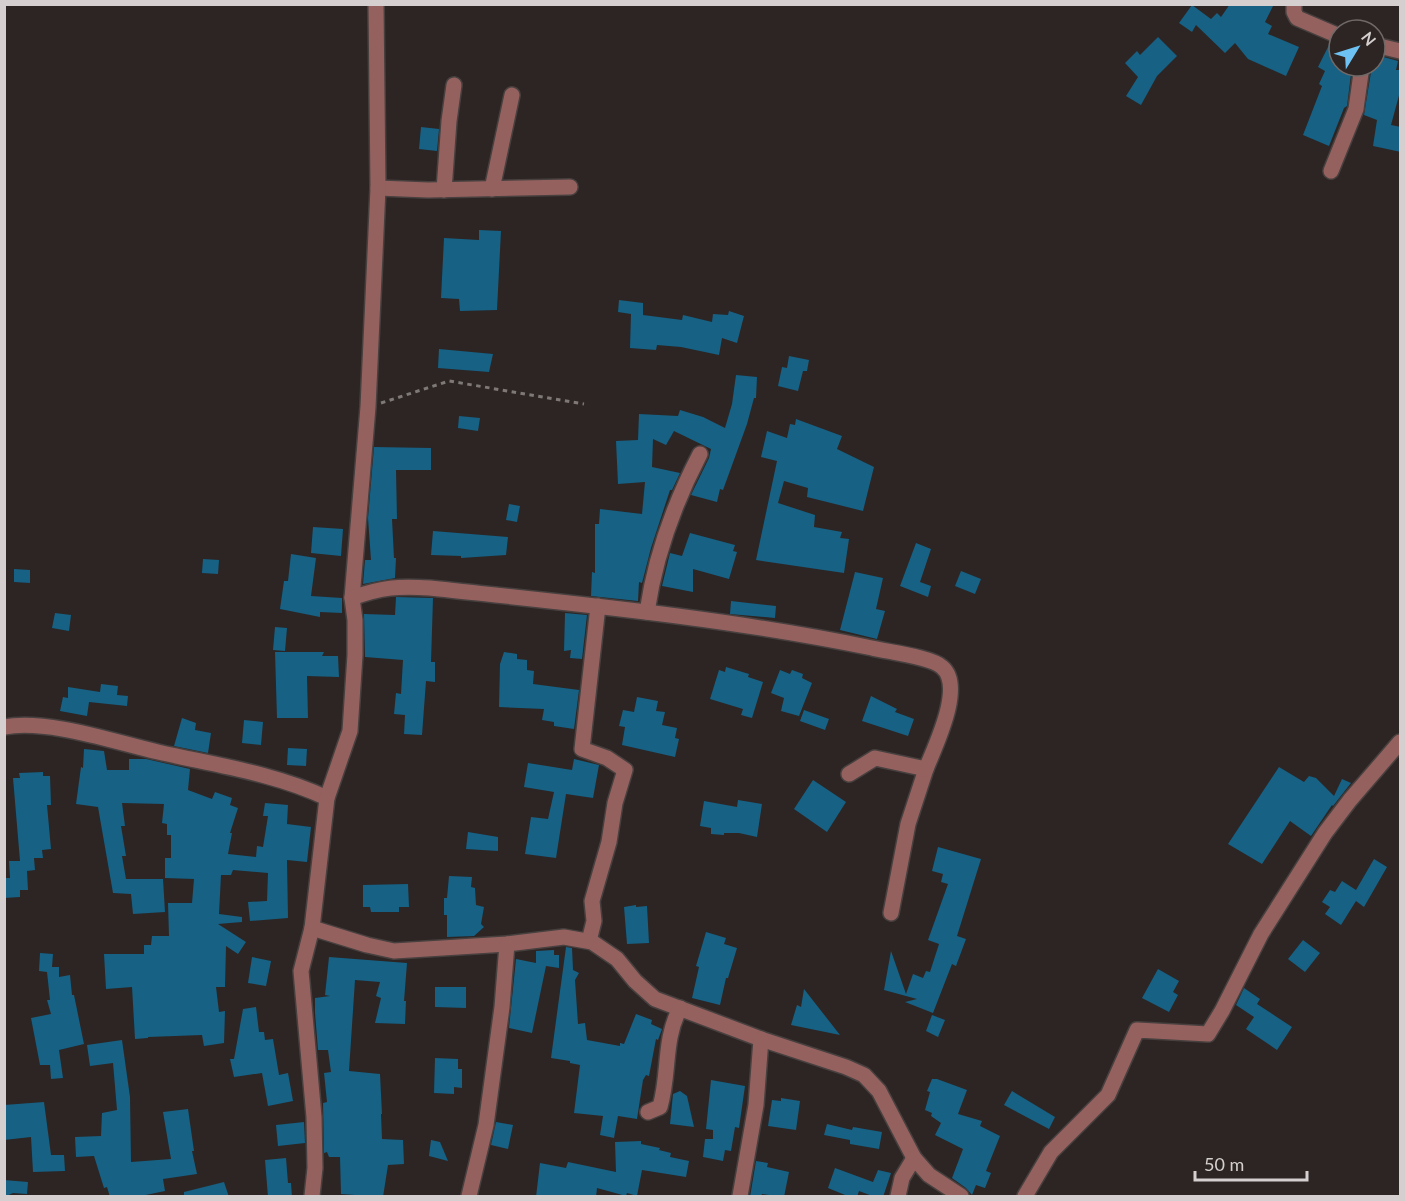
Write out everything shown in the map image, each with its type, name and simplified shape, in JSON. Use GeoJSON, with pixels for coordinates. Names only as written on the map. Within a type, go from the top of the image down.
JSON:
{"type":"FeatureCollection","features":[{"type":"Feature","properties":{"kind":"street"},"geometry":{"type":"LineString","coordinates":[[312,1197],[315,1168],[314,1118],[302,971],[312,928],[327,798],[350,731],[355,655],[355,620],[352,598],[368,407],[378,188],[376,4]]}},
{"type":"Feature","properties":{"kind":"street"},"geometry":{"type":"LineString","coordinates":[[1294,4],[1297,18],[1327,31]]}},
{"type":"Feature","properties":{"kind":"street"},"geometry":{"type":"LineString","coordinates":[[1331,171],[1356,109],[1360,78]]}},
{"type":"Feature","properties":{"kind":"street"},"geometry":{"type":"LineString","coordinates":[[444,190],[454,86]]}},
{"type":"Feature","properties":{"kind":"street"},"geometry":{"type":"LineString","coordinates":[[492,189],[512,95]]}},
{"type":"Feature","properties":{"kind":"street"},"geometry":{"type":"LineString","coordinates":[[378,188],[444,190],[570,187]]}},
{"type":"Feature","properties":{"kind":"street"},"geometry":{"type":"LineString","coordinates":[[647,612],[651,580],[659,552],[700,454]]}},
{"type":"Feature","properties":{"kind":"street"},"geometry":{"type":"LineString","coordinates":[[352,598],[376,589],[398,586],[598,606],[833,640],[920,658],[942,666],[951,680],[951,694],[941,730],[908,824],[891,913]]}},
{"type":"Feature","properties":{"kind":"street"},"geometry":{"type":"LineString","coordinates":[[589,941],[594,921],[592,901],[609,842],[615,803],[625,770],[607,758],[582,749],[598,606]]}},
{"type":"Feature","properties":{"kind":"street"},"geometry":{"type":"LineString","coordinates":[[4,726],[51,727],[246,771],[300,786],[327,798]]}},
{"type":"Feature","properties":{"kind":"street"},"geometry":{"type":"LineString","coordinates":[[1025,1197],[1051,1152],[1108,1095],[1137,1030],[1208,1034],[1261,934],[1325,833],[1350,800],[1401,742]]}},
{"type":"Feature","properties":{"kind":"street"},"geometry":{"type":"LineString","coordinates":[[849,774],[875,758],[926,769]]}},
{"type":"Feature","properties":{"kind":"street"},"geometry":{"type":"LineString","coordinates":[[312,928],[394,951],[507,944],[564,937],[589,941],[617,959],[635,981],[655,999],[864,1075],[879,1091],[914,1158],[929,1175],[962,1197]]}},
{"type":"Feature","properties":{"kind":"street"},"geometry":{"type":"LineString","coordinates":[[469,1197],[486,1125],[502,1007],[507,944]]}},
{"type":"Feature","properties":{"kind":"street"},"geometry":{"type":"LineString","coordinates":[[648,1112],[660,1107],[665,1089],[668,1041],[672,1024],[680,1008]]}},
{"type":"Feature","properties":{"kind":"street"},"geometry":{"type":"LineString","coordinates":[[740,1197],[756,1105],[761,1039]]}},
{"type":"Feature","properties":{"kind":"street"},"geometry":{"type":"LineString","coordinates":[[898,1197],[902,1178],[914,1158]]}},
{"type":"Feature","properties":{"kind":"path"},"geometry":{"type":"LineString","coordinates":[[368,407],[449,381],[584,404]]}},
{"type":"Feature","properties":{"kind":"building"},"geometry":{"type":"Polygon","coordinates":[[[1230,4],[1274,4],[1265,22],[1272,26],[1268,34],[1299,47],[1286,76],[1248,59],[1235,43],[1225,53],[1196,25],[1192,32],[1179,23],[1192,5],[1211,19],[1217,13],[1221,17],[1230,4]]]}},
{"type":"Feature","properties":{"kind":"building"},"geometry":{"type":"Polygon","coordinates":[[[1158,37],[1177,56],[1157,76],[1141,105],[1126,96],[1138,77],[1125,63],[1137,51],[1140,55],[1158,37]]]}},
{"type":"Feature","properties":{"kind":"building"},"geometry":{"type":"Polygon","coordinates":[[[1327,49],[1327,78],[1350,78],[1347,106],[1344,108],[1329,146],[1303,135],[1322,86],[1319,84],[1325,71],[1318,67],[1327,49]]]}},
{"type":"Feature","properties":{"kind":"building"},"geometry":{"type":"Polygon","coordinates":[[[1387,58],[1398,61],[1396,70],[1401,70],[1401,88],[1391,125],[1401,127],[1401,152],[1373,146],[1377,120],[1364,115],[1370,78],[1387,78],[1387,58]]]}},
{"type":"Feature","properties":{"kind":"building"},"geometry":{"type":"Polygon","coordinates":[[[421,127],[439,129],[437,151],[419,149],[421,127]]]}},
{"type":"Feature","properties":{"kind":"building"},"geometry":{"type":"Polygon","coordinates":[[[479,230],[501,231],[497,310],[460,311],[459,299],[441,298],[444,238],[479,240],[479,230]]]}},
{"type":"Feature","properties":{"kind":"building"},"geometry":{"type":"Polygon","coordinates":[[[619,300],[643,303],[643,315],[682,320],[683,315],[712,322],[713,314],[728,315],[729,311],[744,316],[737,343],[722,338],[719,355],[681,347],[657,345],[656,350],[630,348],[631,314],[618,312],[619,300]]]}},
{"type":"Feature","properties":{"kind":"building"},"geometry":{"type":"Polygon","coordinates":[[[439,349],[493,354],[489,372],[438,368],[439,349]]]}},
{"type":"Feature","properties":{"kind":"building"},"geometry":{"type":"Polygon","coordinates":[[[789,356],[809,360],[807,371],[803,371],[798,391],[778,386],[782,367],[787,368],[789,356]]]}},
{"type":"Feature","properties":{"kind":"building"},"geometry":{"type":"Polygon","coordinates":[[[736,375],[757,377],[756,398],[754,398],[747,424],[723,490],[720,489],[717,502],[691,495],[711,449],[674,431],[666,445],[653,439],[652,467],[680,473],[670,490],[642,583],[639,582],[638,601],[591,596],[592,572],[595,573],[595,524],[599,524],[600,509],[642,514],[645,482],[618,484],[616,441],[638,440],[639,414],[678,416],[680,410],[703,417],[725,428],[732,404],[736,375]]]}},
{"type":"Feature","properties":{"kind":"building"},"geometry":{"type":"Polygon","coordinates":[[[459,416],[480,418],[478,431],[458,428],[459,416]]]}},
{"type":"Feature","properties":{"kind":"building"},"geometry":{"type":"Polygon","coordinates":[[[796,419],[842,436],[837,449],[874,467],[863,511],[807,497],[808,488],[784,481],[778,503],[815,515],[814,527],[842,532],[840,538],[849,539],[844,573],[756,560],[777,461],[761,457],[767,431],[787,438],[790,424],[795,425],[796,419]]]}},
{"type":"Feature","properties":{"kind":"building"},"geometry":{"type":"Polygon","coordinates":[[[374,447],[431,448],[431,470],[396,470],[397,519],[392,519],[394,558],[396,558],[395,578],[363,584],[365,560],[371,560],[368,518],[374,447]]]}},
{"type":"Feature","properties":{"kind":"building"},"geometry":{"type":"Polygon","coordinates":[[[509,504],[520,506],[517,522],[506,520],[509,504]]]}},
{"type":"Feature","properties":{"kind":"building"},"geometry":{"type":"Polygon","coordinates":[[[313,527],[343,529],[341,556],[311,553],[313,527]]]}},
{"type":"Feature","properties":{"kind":"building"},"geometry":{"type":"Polygon","coordinates":[[[433,531],[508,537],[506,555],[461,558],[461,556],[431,555],[433,531]]]}},
{"type":"Feature","properties":{"kind":"building"},"geometry":{"type":"Polygon","coordinates":[[[690,533],[735,545],[733,551],[737,552],[729,579],[693,569],[693,592],[662,586],[670,553],[682,556],[690,533]]]}},
{"type":"Feature","properties":{"kind":"building"},"geometry":{"type":"Polygon","coordinates":[[[916,543],[931,549],[920,582],[931,586],[928,597],[900,586],[916,543]]]}},
{"type":"Feature","properties":{"kind":"building"},"geometry":{"type":"Polygon","coordinates":[[[291,554],[316,558],[311,596],[342,598],[342,613],[320,612],[320,617],[280,609],[284,581],[288,581],[291,554]]]}},
{"type":"Feature","properties":{"kind":"building"},"geometry":{"type":"Polygon","coordinates":[[[203,559],[219,560],[218,574],[202,573],[203,559]]]}},
{"type":"Feature","properties":{"kind":"building"},"geometry":{"type":"Polygon","coordinates":[[[14,569],[30,570],[30,583],[14,582],[14,569]]]}},
{"type":"Feature","properties":{"kind":"building"},"geometry":{"type":"Polygon","coordinates":[[[961,571],[981,579],[975,594],[955,586],[961,571]]]}},
{"type":"Feature","properties":{"kind":"building"},"geometry":{"type":"Polygon","coordinates":[[[855,572],[883,578],[876,609],[885,611],[877,639],[840,630],[855,572]]]}},
{"type":"Feature","properties":{"kind":"building"},"geometry":{"type":"Polygon","coordinates":[[[396,597],[433,598],[431,662],[435,662],[435,682],[426,681],[422,735],[404,734],[405,715],[394,714],[396,693],[401,694],[403,660],[365,657],[364,614],[395,615],[396,597]]]}},
{"type":"Feature","properties":{"kind":"building"},"geometry":{"type":"Polygon","coordinates":[[[731,601],[776,606],[775,618],[730,614],[731,601]]]}},
{"type":"Feature","properties":{"kind":"building"},"geometry":{"type":"Polygon","coordinates":[[[55,613],[71,615],[69,631],[52,628],[55,613]]]}},
{"type":"Feature","properties":{"kind":"building"},"geometry":{"type":"Polygon","coordinates":[[[565,613],[587,615],[582,659],[570,658],[571,650],[564,651],[565,613]]]}},
{"type":"Feature","properties":{"kind":"building"},"geometry":{"type":"Polygon","coordinates":[[[275,627],[287,628],[285,651],[273,650],[275,627]]]}},
{"type":"Feature","properties":{"kind":"building"},"geometry":{"type":"Polygon","coordinates":[[[275,652],[324,652],[322,656],[338,656],[339,677],[307,676],[308,718],[277,718],[275,652]]]}},
{"type":"Feature","properties":{"kind":"building"},"geometry":{"type":"Polygon","coordinates":[[[504,652],[517,654],[517,659],[527,660],[527,670],[534,671],[533,684],[579,690],[574,729],[554,726],[554,722],[542,720],[544,709],[499,707],[500,664],[504,652]]]}},
{"type":"Feature","properties":{"kind":"building"},"geometry":{"type":"Polygon","coordinates":[[[726,667],[749,674],[748,677],[763,682],[752,718],[741,715],[743,709],[710,699],[719,670],[725,672],[726,667]]]}},
{"type":"Feature","properties":{"kind":"building"},"geometry":{"type":"Polygon","coordinates":[[[780,670],[790,674],[792,670],[803,674],[802,678],[812,683],[799,716],[781,711],[784,698],[771,693],[780,670]]]}},
{"type":"Feature","properties":{"kind":"building"},"geometry":{"type":"Polygon","coordinates":[[[101,684],[118,686],[117,695],[128,696],[127,706],[89,702],[87,716],[60,711],[63,697],[68,698],[68,687],[100,692],[101,684]]]}},
{"type":"Feature","properties":{"kind":"building"},"geometry":{"type":"Polygon","coordinates":[[[871,696],[897,709],[895,712],[914,719],[908,736],[862,721],[871,696]]]}},
{"type":"Feature","properties":{"kind":"building"},"geometry":{"type":"Polygon","coordinates":[[[637,697],[658,701],[656,711],[665,712],[662,725],[677,728],[675,738],[679,739],[675,757],[622,745],[625,727],[619,726],[623,710],[634,712],[637,697]]]}},
{"type":"Feature","properties":{"kind":"building"},"geometry":{"type":"Polygon","coordinates":[[[804,710],[829,719],[825,730],[800,721],[804,710]]]}},
{"type":"Feature","properties":{"kind":"building"},"geometry":{"type":"Polygon","coordinates":[[[182,718],[196,723],[195,730],[211,733],[208,753],[174,746],[182,718]]]}},
{"type":"Feature","properties":{"kind":"building"},"geometry":{"type":"Polygon","coordinates":[[[244,720],[263,722],[261,745],[242,743],[244,720]]]}},
{"type":"Feature","properties":{"kind":"building"},"geometry":{"type":"Polygon","coordinates":[[[288,748],[307,749],[306,766],[287,765],[288,748]]]}},
{"type":"Feature","properties":{"kind":"building"},"geometry":{"type":"Polygon","coordinates":[[[84,749],[104,751],[107,770],[129,770],[129,759],[146,759],[190,769],[188,790],[212,799],[215,792],[232,798],[230,805],[238,808],[230,833],[232,833],[228,854],[256,857],[257,846],[263,847],[268,816],[263,816],[265,803],[288,805],[287,824],[311,827],[307,862],[287,860],[288,918],[250,921],[248,902],[267,901],[268,873],[233,870],[231,875],[221,875],[219,914],[242,917],[242,922],[218,924],[246,942],[238,954],[226,946],[225,987],[216,987],[219,1012],[225,1011],[224,1043],[204,1046],[202,1035],[135,1039],[132,987],[106,989],[104,954],[144,954],[144,945],[151,945],[152,936],[169,936],[168,903],[192,903],[194,879],[165,878],[165,858],[171,858],[171,835],[167,835],[167,824],[162,823],[164,804],[122,803],[125,826],[121,826],[126,856],[122,856],[126,879],[163,879],[165,912],[133,914],[131,894],[113,893],[98,807],[76,804],[84,749]]]}},
{"type":"Feature","properties":{"kind":"building"},"geometry":{"type":"Polygon","coordinates":[[[574,759],[599,765],[593,798],[566,794],[556,858],[525,854],[531,817],[548,819],[554,792],[524,787],[528,763],[572,770],[574,759]]]}},
{"type":"Feature","properties":{"kind":"building"},"geometry":{"type":"Polygon","coordinates":[[[1279,767],[1304,782],[1309,776],[1316,778],[1334,796],[1342,779],[1351,783],[1332,805],[1311,836],[1290,821],[1262,864],[1228,844],[1279,767]]]}},
{"type":"Feature","properties":{"kind":"building"},"geometry":{"type":"Polygon","coordinates":[[[43,772],[43,776],[50,776],[51,805],[47,805],[51,849],[42,850],[43,858],[34,858],[35,870],[27,871],[28,890],[20,890],[20,897],[4,898],[4,878],[10,878],[9,861],[20,861],[13,778],[20,778],[19,773],[43,772]]]}},
{"type":"Feature","properties":{"kind":"building"},"geometry":{"type":"Polygon","coordinates":[[[813,780],[846,802],[827,832],[794,809],[813,780]]]}},
{"type":"Feature","properties":{"kind":"building"},"geometry":{"type":"Polygon","coordinates":[[[738,800],[762,804],[757,837],[739,833],[711,834],[711,828],[700,826],[704,801],[737,807],[738,800]]]}},
{"type":"Feature","properties":{"kind":"building"},"geometry":{"type":"Polygon","coordinates":[[[468,832],[498,837],[498,851],[466,849],[468,832]]]}},
{"type":"Feature","properties":{"kind":"building"},"geometry":{"type":"Polygon","coordinates":[[[938,847],[981,859],[957,936],[966,939],[956,966],[952,964],[933,1013],[905,1002],[917,999],[884,990],[891,951],[906,994],[913,974],[923,978],[926,971],[930,972],[939,944],[928,940],[948,884],[941,882],[943,874],[932,871],[938,847]]]}},
{"type":"Feature","properties":{"kind":"building"},"geometry":{"type":"Polygon","coordinates":[[[1374,859],[1387,867],[1364,907],[1356,901],[1341,925],[1325,914],[1330,907],[1322,902],[1330,890],[1335,892],[1342,881],[1356,890],[1374,859]]]}},
{"type":"Feature","properties":{"kind":"building"},"geometry":{"type":"Polygon","coordinates":[[[449,876],[472,877],[471,887],[475,888],[476,905],[484,907],[481,924],[484,927],[474,936],[447,937],[444,898],[447,898],[449,876]]]}},
{"type":"Feature","properties":{"kind":"building"},"geometry":{"type":"Polygon","coordinates":[[[408,884],[409,907],[399,907],[399,912],[371,912],[370,907],[363,907],[363,885],[408,884]]]}},
{"type":"Feature","properties":{"kind":"building"},"geometry":{"type":"Polygon","coordinates":[[[636,905],[636,907],[647,906],[649,943],[627,944],[624,907],[636,905]]]}},
{"type":"Feature","properties":{"kind":"building"},"geometry":{"type":"Polygon","coordinates":[[[706,932],[726,938],[724,944],[737,948],[728,978],[726,978],[720,1005],[692,998],[699,967],[696,966],[706,932]]]}},
{"type":"Feature","properties":{"kind":"building"},"geometry":{"type":"Polygon","coordinates":[[[1303,940],[1320,953],[1305,972],[1288,959],[1303,940]]]}},
{"type":"Feature","properties":{"kind":"building"},"geometry":{"type":"Polygon","coordinates":[[[566,947],[572,948],[573,970],[579,973],[575,980],[578,1024],[585,1023],[587,1040],[620,1046],[620,1043],[624,1044],[636,1014],[652,1020],[651,1024],[662,1029],[658,1040],[656,1039],[649,1076],[646,1075],[643,1080],[637,1119],[618,1116],[614,1138],[600,1135],[603,1116],[574,1113],[580,1065],[551,1058],[566,947]]]}},
{"type":"Feature","properties":{"kind":"building"},"geometry":{"type":"Polygon","coordinates":[[[554,950],[554,955],[559,955],[559,968],[546,966],[532,1033],[509,1028],[516,959],[536,963],[536,951],[554,950]]]}},
{"type":"Feature","properties":{"kind":"building"},"geometry":{"type":"Polygon","coordinates":[[[40,953],[53,954],[52,967],[59,967],[59,977],[70,975],[72,995],[74,995],[84,1044],[59,1050],[63,1078],[51,1079],[50,1065],[40,1065],[31,1018],[51,1014],[47,1000],[50,1000],[47,972],[39,971],[40,953]]]}},
{"type":"Feature","properties":{"kind":"building"},"geometry":{"type":"Polygon","coordinates":[[[252,957],[271,961],[266,986],[248,983],[252,957]]]}},
{"type":"Feature","properties":{"kind":"building"},"geometry":{"type":"Polygon","coordinates":[[[329,957],[407,963],[405,1024],[375,1023],[381,998],[376,996],[380,982],[355,980],[349,1071],[380,1074],[382,1139],[403,1140],[404,1164],[388,1165],[383,1197],[341,1194],[340,1157],[329,1157],[327,1152],[324,1153],[323,1103],[327,1102],[324,1073],[331,1072],[328,1050],[318,1050],[315,998],[330,996],[325,995],[329,957]]]}},
{"type":"Feature","properties":{"kind":"building"},"geometry":{"type":"Polygon","coordinates":[[[1158,969],[1179,981],[1173,992],[1178,995],[1169,1012],[1142,998],[1158,969]]]}},
{"type":"Feature","properties":{"kind":"building"},"geometry":{"type":"Polygon","coordinates":[[[435,987],[466,987],[466,1008],[435,1007],[435,987]]]}},
{"type":"Feature","properties":{"kind":"building"},"geometry":{"type":"Polygon","coordinates":[[[1244,988],[1260,999],[1257,1004],[1292,1027],[1277,1050],[1246,1029],[1254,1017],[1236,1005],[1244,988]]]}},
{"type":"Feature","properties":{"kind":"building"},"geometry":{"type":"Polygon","coordinates":[[[804,989],[840,1035],[791,1025],[797,1005],[801,1007],[804,989]]]}},
{"type":"Feature","properties":{"kind":"building"},"geometry":{"type":"Polygon","coordinates":[[[256,1007],[259,1032],[264,1032],[265,1040],[273,1039],[279,1075],[288,1073],[293,1101],[268,1106],[262,1073],[234,1077],[230,1059],[234,1059],[243,1009],[256,1007]]]}},
{"type":"Feature","properties":{"kind":"building"},"geometry":{"type":"Polygon","coordinates":[[[932,1015],[945,1020],[938,1037],[926,1031],[932,1015]]]}},
{"type":"Feature","properties":{"kind":"building"},"geometry":{"type":"Polygon","coordinates":[[[122,1040],[130,1097],[131,1162],[171,1159],[163,1112],[188,1109],[197,1174],[163,1179],[165,1191],[136,1197],[110,1197],[107,1187],[104,1188],[94,1156],[76,1157],[75,1137],[101,1136],[102,1113],[117,1110],[113,1063],[90,1066],[87,1045],[122,1040]]]}},
{"type":"Feature","properties":{"kind":"building"},"geometry":{"type":"Polygon","coordinates":[[[435,1058],[458,1059],[458,1069],[462,1069],[462,1088],[454,1087],[454,1094],[434,1093],[435,1058]]]}},
{"type":"Feature","properties":{"kind":"building"},"geometry":{"type":"Polygon","coordinates":[[[932,1079],[967,1090],[958,1114],[982,1121],[980,1126],[1000,1136],[986,1171],[991,1173],[985,1188],[976,1185],[972,1195],[952,1178],[963,1149],[935,1135],[941,1123],[931,1116],[932,1113],[925,1110],[930,1092],[927,1091],[932,1079]]]}},
{"type":"Feature","properties":{"kind":"building"},"geometry":{"type":"Polygon","coordinates":[[[711,1080],[745,1086],[739,1128],[735,1127],[731,1151],[725,1150],[723,1161],[703,1157],[705,1139],[713,1139],[713,1130],[706,1129],[711,1080]]]}},
{"type":"Feature","properties":{"kind":"building"},"geometry":{"type":"Polygon","coordinates":[[[680,1091],[687,1096],[694,1127],[670,1124],[673,1094],[680,1091]]]}},
{"type":"Feature","properties":{"kind":"building"},"geometry":{"type":"Polygon","coordinates":[[[1012,1091],[1055,1117],[1049,1129],[1004,1105],[1012,1091]]]}},
{"type":"Feature","properties":{"kind":"building"},"geometry":{"type":"Polygon","coordinates":[[[781,1098],[800,1101],[796,1130],[768,1126],[772,1100],[781,1101],[781,1098]]]}},
{"type":"Feature","properties":{"kind":"building"},"geometry":{"type":"Polygon","coordinates":[[[44,1102],[51,1155],[64,1155],[65,1171],[33,1172],[31,1137],[4,1140],[4,1105],[44,1102]]]}},
{"type":"Feature","properties":{"kind":"building"},"geometry":{"type":"Polygon","coordinates":[[[304,1122],[305,1143],[278,1146],[276,1125],[304,1122]]]}},
{"type":"Feature","properties":{"kind":"building"},"geometry":{"type":"Polygon","coordinates":[[[496,1122],[513,1125],[508,1149],[491,1145],[496,1122]]]}},
{"type":"Feature","properties":{"kind":"building"},"geometry":{"type":"Polygon","coordinates":[[[827,1124],[852,1130],[853,1127],[882,1132],[879,1149],[850,1144],[850,1140],[824,1135],[827,1124]]]}},
{"type":"Feature","properties":{"kind":"building"},"geometry":{"type":"Polygon","coordinates":[[[431,1140],[440,1142],[448,1161],[429,1156],[431,1140]]]}},
{"type":"Feature","properties":{"kind":"building"},"geometry":{"type":"Polygon","coordinates":[[[641,1141],[641,1144],[671,1153],[670,1157],[689,1161],[686,1177],[642,1170],[637,1196],[627,1193],[626,1196],[597,1188],[596,1197],[536,1197],[540,1163],[566,1168],[568,1162],[616,1172],[615,1142],[641,1141]]]}},
{"type":"Feature","properties":{"kind":"building"},"geometry":{"type":"Polygon","coordinates":[[[286,1158],[288,1183],[291,1183],[292,1197],[268,1197],[265,1160],[286,1158]]]}},
{"type":"Feature","properties":{"kind":"building"},"geometry":{"type":"Polygon","coordinates":[[[756,1161],[768,1163],[767,1167],[789,1172],[784,1197],[762,1194],[761,1197],[750,1197],[756,1161]]]}},
{"type":"Feature","properties":{"kind":"building"},"geometry":{"type":"Polygon","coordinates":[[[835,1168],[873,1182],[878,1170],[891,1173],[883,1197],[875,1197],[859,1191],[857,1197],[850,1197],[828,1188],[835,1168]]]}},
{"type":"Feature","properties":{"kind":"building"},"geometry":{"type":"Polygon","coordinates":[[[4,1180],[28,1182],[27,1194],[13,1193],[4,1197],[4,1180]]]}},
{"type":"Feature","properties":{"kind":"building"},"geometry":{"type":"Polygon","coordinates":[[[224,1182],[229,1197],[184,1197],[184,1192],[224,1182]]]}}]}
